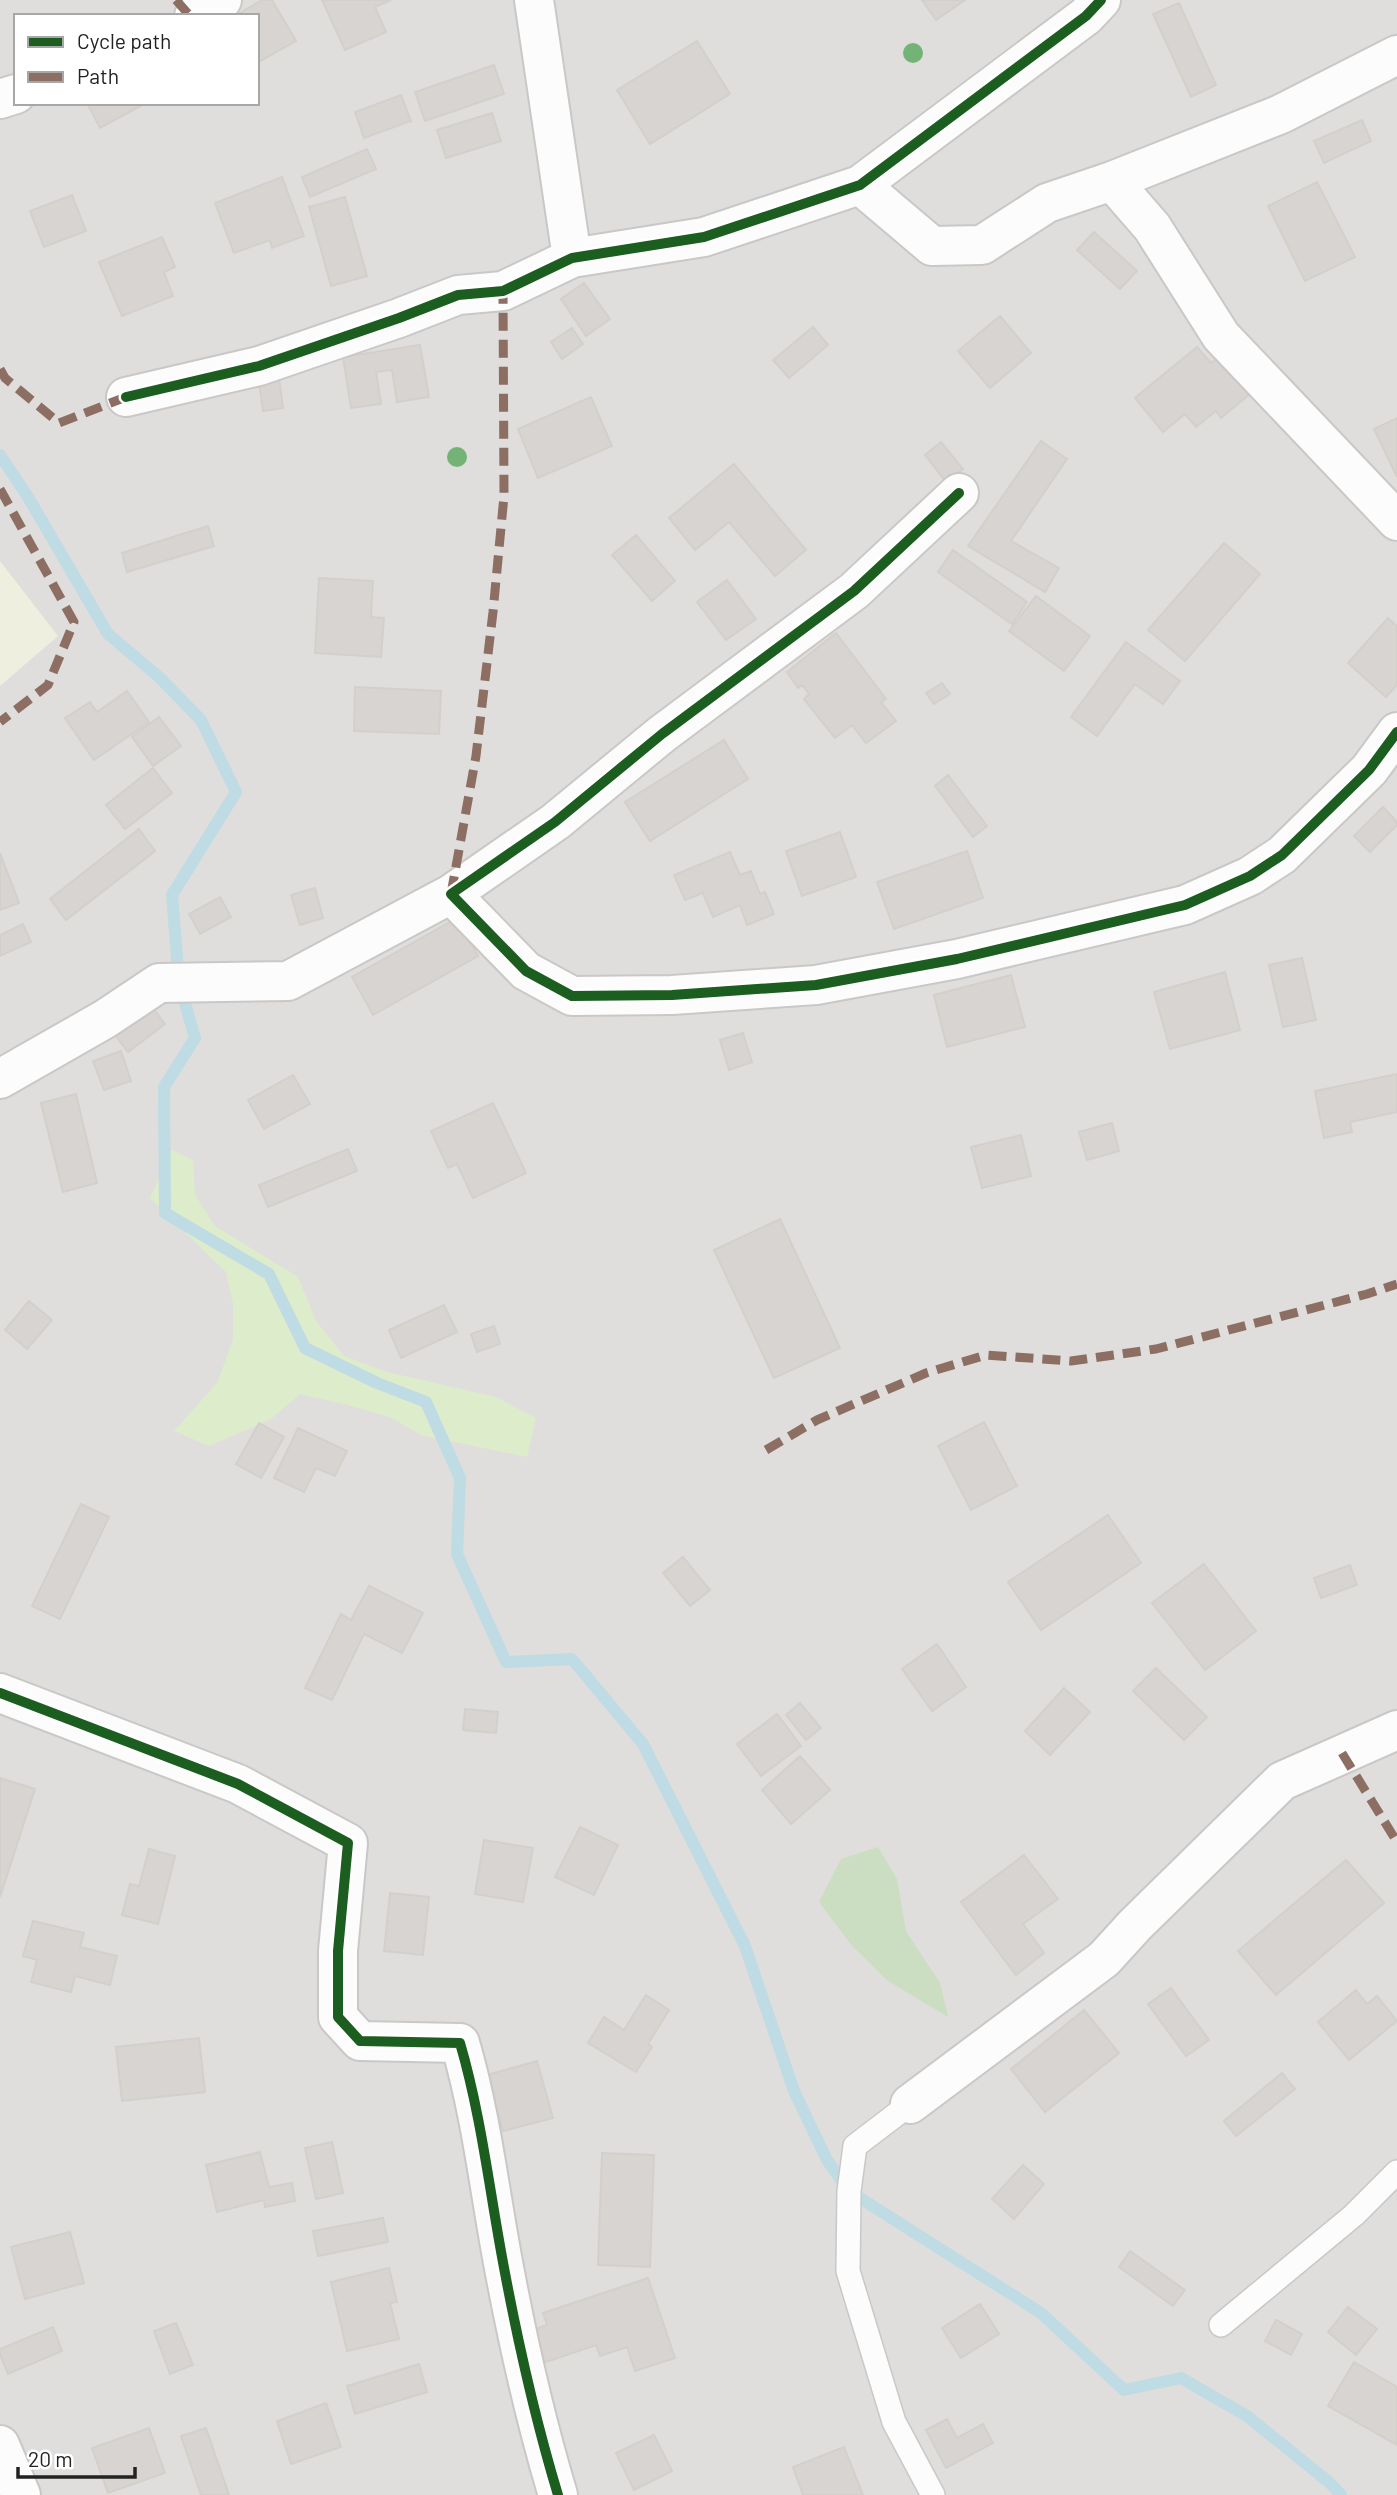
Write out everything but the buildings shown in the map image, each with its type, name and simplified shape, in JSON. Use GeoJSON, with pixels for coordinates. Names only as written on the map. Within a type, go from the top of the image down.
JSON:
{"type":"FeatureCollection","features":[{"type":"Feature","properties":{"kind":"street"},"geometry":{"type":"LineString","coordinates":[[198,14],[222,0]]}},
{"type":"Feature","properties":{"kind":"street"},"geometry":{"type":"LineString","coordinates":[[534,0],[572,258]]}},
{"type":"Feature","properties":{"kind":"street"},"geometry":{"type":"LineString","coordinates":[[127,397],[259,366],[458,295],[503,291],[572,258],[704,237],[860,185],[1086,16],[1101,0]]}},
{"type":"Feature","properties":{"kind":"street"},"geometry":{"type":"LineString","coordinates":[[860,185],[932,246],[982,245],[1047,203],[1281,114],[1397,55]]}},
{"type":"Feature","properties":{"kind":"street"},"geometry":{"type":"LineString","coordinates":[[1112,180],[1152,227],[1221,336],[1397,522]]}},
{"type":"Feature","properties":{"kind":"street"},"geometry":{"type":"LineString","coordinates":[[0,1079],[105,1019],[159,983],[288,981],[451,894],[555,822],[662,734],[855,590],[959,493]]}},
{"type":"Feature","properties":{"kind":"street"},"geometry":{"type":"LineString","coordinates":[[451,894],[526,971],[572,996],[672,995],[816,985],[957,958],[1185,905],[1250,876],[1282,855],[1369,770],[1397,732]]}},
{"type":"Feature","properties":{"kind":"street"},"geometry":{"type":"LineString","coordinates":[[0,1693],[238,1784],[348,1843],[338,1951],[338,2017],[360,2041],[460,2043],[470,2078],[505,2274],[537,2420],[558,2495]]}},
{"type":"Feature","properties":{"kind":"street"},"geometry":{"type":"LineString","coordinates":[[910,2104],[1104,1959],[1135,1925],[1282,1781],[1397,1730]]}},
{"type":"Feature","properties":{"kind":"street"},"geometry":{"type":"LineString","coordinates":[[0,2445],[22,2495]]}},
{"type":"Feature","properties":{"kind":"lane"},"geometry":{"type":"LineString","coordinates":[[910,2104],[855,2146],[849,2191],[848,2271],[894,2422],[933,2495]]}},
{"type":"Feature","properties":{"kind":"lane"},"geometry":{"type":"LineString","coordinates":[[1222,2325],[1354,2215],[1397,2172]]}},
{"type":"Feature","properties":{"kind":"shaded area"},"geometry":{"type":"Polygon","coordinates":[[[0,0],[1397,0],[1397,2495],[0,2495],[0,0]]]}},
{"type":"Feature","properties":{"kind":"green space"},"geometry":{"type":"Polygon","coordinates":[[[0,561],[58,636],[0,686],[0,561]]]}},
{"type":"Feature","properties":{"kind":"green space"},"geometry":{"type":"Polygon","coordinates":[[[172,1150],[193,1160],[195,1195],[215,1226],[298,1277],[316,1321],[344,1356],[387,1372],[496,1397],[536,1418],[527,1457],[421,1435],[390,1417],[300,1394],[271,1419],[209,1446],[174,1431],[217,1383],[233,1340],[233,1304],[226,1272],[150,1198],[172,1150]]]}},
{"type":"Feature","properties":{"kind":"green space"},"geometry":{"type":"Polygon","coordinates":[[[878,1847],[897,1879],[906,1931],[940,1983],[948,2017],[888,1981],[852,1946],[819,1902],[841,1859],[878,1847]]]}},
{"type":"Feature","properties":{"kind":"waterway"},"geometry":{"type":"LineString","coordinates":[[0,455],[28,497],[108,634],[159,677],[201,720],[236,792],[172,895],[179,983],[195,1038],[164,1087],[165,1213],[269,1274],[305,1348],[377,1383],[426,1402],[460,1478],[457,1554],[506,1662],[572,1659],[643,1744],[745,1946],[794,2091],[827,2160],[849,2191],[1041,2313],[1124,2390],[1181,2378],[1247,2416],[1330,2483],[1341,2495]]}},
{"type":"Feature","properties":{"kind":"marked path"},"geometry":{"type":"LineString","coordinates":[[176,0],[188,14]]}},
{"type":"Feature","properties":{"kind":"marked path"},"geometry":{"type":"LineString","coordinates":[[451,894],[476,756],[504,496],[503,291]]}},
{"type":"Feature","properties":{"kind":"marked path"},"geometry":{"type":"LineString","coordinates":[[0,369],[5,378],[59,423],[126,397]]}},
{"type":"Feature","properties":{"kind":"marked path"},"geometry":{"type":"LineString","coordinates":[[0,489],[74,622],[48,685],[0,722]]}},
{"type":"Feature","properties":{"kind":"marked path"},"geometry":{"type":"LineString","coordinates":[[766,1450],[817,1420],[926,1373],[986,1355],[1071,1361],[1156,1349],[1397,1284]]}},
{"type":"Feature","properties":{"kind":"marked path"},"geometry":{"type":"LineString","coordinates":[[1342,1753],[1397,1842]]}},
{"type":"Feature","properties":{"kind":"cycle path"},"geometry":{"type":"LineString","coordinates":[[126,397],[259,366],[458,295],[503,291],[572,258],[704,237],[860,185],[1086,16],[1101,0]]}},
{"type":"Feature","properties":{"kind":"cycle path"},"geometry":{"type":"LineString","coordinates":[[959,493],[854,591],[662,734],[555,822],[451,894],[526,971],[572,996],[672,995],[816,985],[957,959],[1185,905],[1250,876],[1282,855],[1369,770],[1397,732]]}},
{"type":"Feature","properties":{"kind":"cycle path"},"geometry":{"type":"LineString","coordinates":[[0,1693],[238,1784],[348,1843],[338,1951],[338,2017],[360,2041],[460,2043],[480,2128],[522,2357],[558,2495]]}}]}
